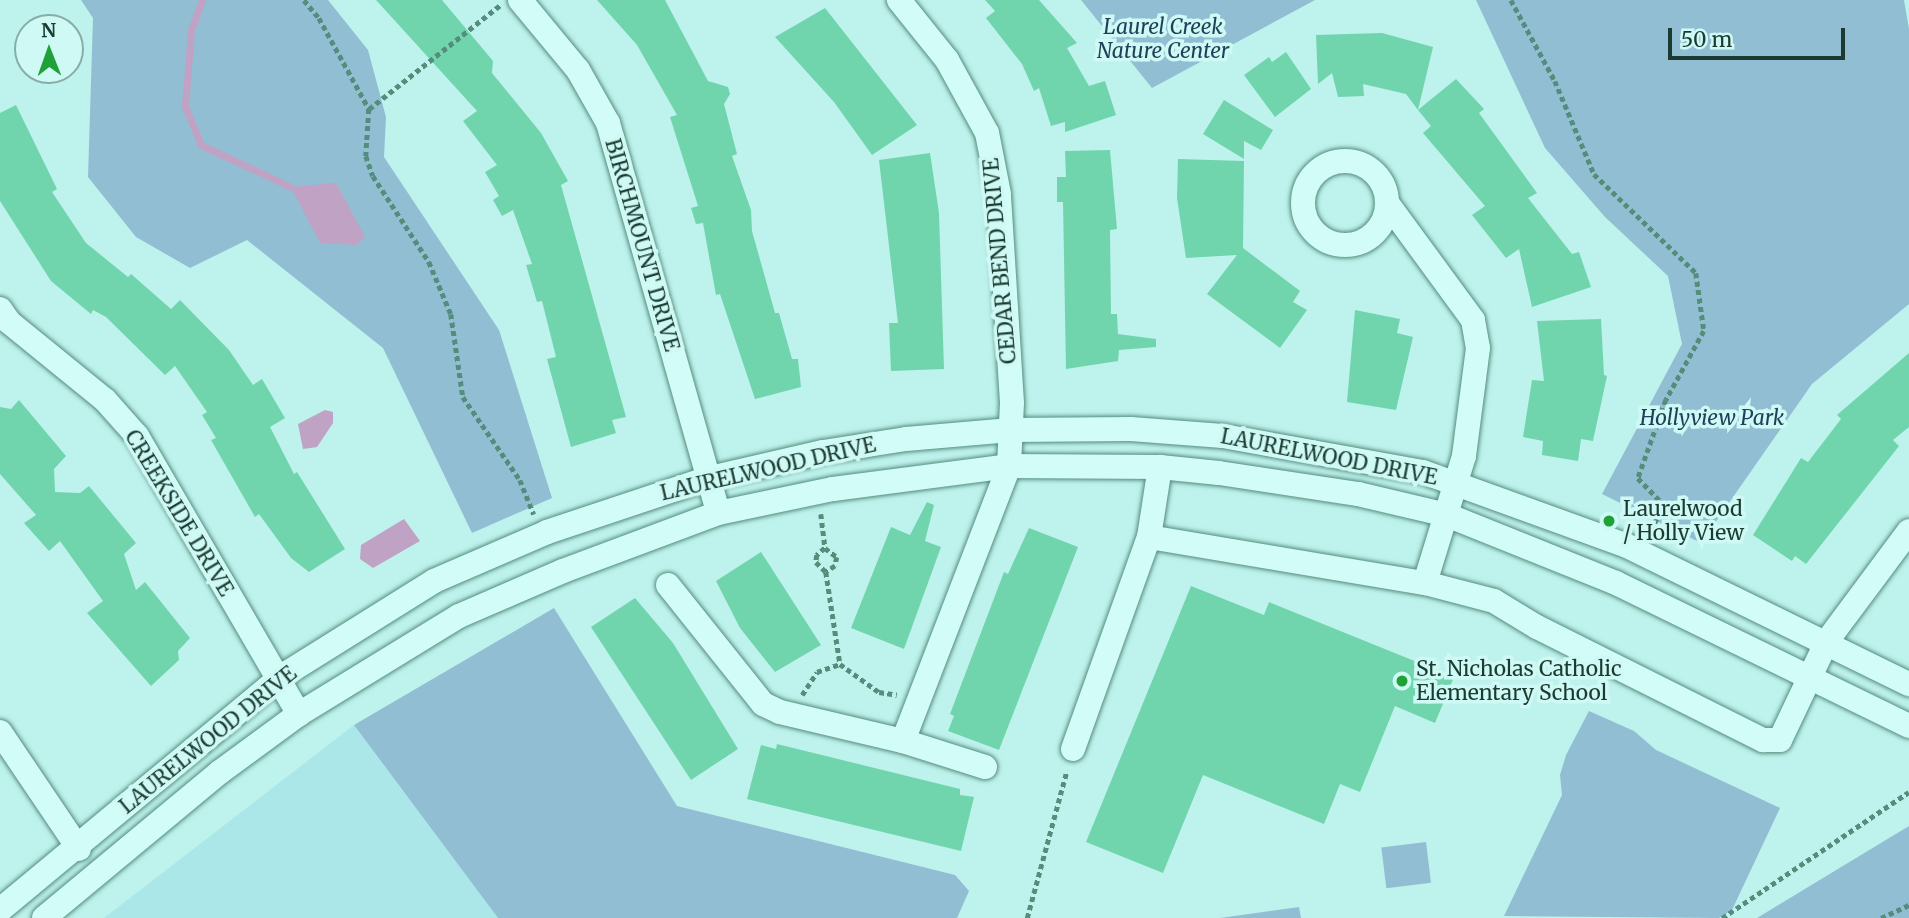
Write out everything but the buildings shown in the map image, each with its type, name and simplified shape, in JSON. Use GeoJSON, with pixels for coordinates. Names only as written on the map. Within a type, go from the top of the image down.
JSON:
{"type":"FeatureCollection","features":[{"type":"Feature","properties":{"kind":"street","name":"BIRCHMOUNT DRIVE"},"geometry":{"type":"LineString","coordinates":[[520,0],[578,70],[608,123],[706,479],[718,513]]}},
{"type":"Feature","properties":{"kind":"street","name":"CEDAR BEND DRIVE"},"geometry":{"type":"LineString","coordinates":[[899,0],[947,60],[988,133],[999,194],[1011,430],[1009,466],[903,741]]}},
{"type":"Feature","properties":{"kind":"street"},"geometry":{"type":"LineString","coordinates":[[1388,204],[1473,320],[1478,348],[1464,456],[1425,583]]}},
{"type":"Feature","properties":{"kind":"street","name":"CREEKSIDE DRIVE"},"geometry":{"type":"LineString","coordinates":[[0,309],[9,323],[105,400],[137,436],[299,714]]}},
{"type":"Feature","properties":{"kind":"street","name":"LAURELWOOD DRIVE"},"geometry":{"type":"LineString","coordinates":[[0,910],[79,849],[179,758],[279,678],[434,581],[547,532],[706,479],[822,452],[1011,430],[1131,429],[1223,436],[1456,482],[1627,546],[1827,641],[1909,684]]}},
{"type":"Feature","properties":{"kind":"street","name":"LAURELWOOD DRIVE"},"geometry":{"type":"LineString","coordinates":[[44,918],[220,772],[299,714],[459,616],[564,571],[718,513],[833,489],[1009,466],[1160,467],[1358,494],[1447,515],[1616,583],[1909,726]]}},
{"type":"Feature","properties":{"kind":"street"},"geometry":{"type":"LineString","coordinates":[[1073,749],[1149,537],[1160,467]]}},
{"type":"Feature","properties":{"kind":"street"},"geometry":{"type":"LineString","coordinates":[[1149,537],[1425,583],[1494,601],[1537,627],[1763,740],[1780,740],[1827,641],[1909,531]]}},
{"type":"Feature","properties":{"kind":"street"},"geometry":{"type":"LineString","coordinates":[[668,585],[751,694],[792,715],[903,741],[985,767]]}},
{"type":"Feature","properties":{"kind":"street"},"geometry":{"type":"LineString","coordinates":[[0,732],[79,849]]}},
{"type":"Feature","properties":{"kind":"path"},"geometry":{"type":"LineString","coordinates":[[304,0],[319,18],[369,110],[366,156],[373,176],[429,262],[451,314],[463,397],[520,480],[532,512]]}},
{"type":"Feature","properties":{"kind":"path"},"geometry":{"type":"LineString","coordinates":[[369,110],[505,0]]}},
{"type":"Feature","properties":{"kind":"path"},"geometry":{"type":"LineString","coordinates":[[1510,0],[1555,80],[1594,174],[1696,274],[1704,331],[1666,400],[1638,478],[1663,504],[1701,511]]}},
{"type":"Feature","properties":{"kind":"path"},"geometry":{"type":"LineString","coordinates":[[1651,531],[1663,504]]}},
{"type":"Feature","properties":{"kind":"path"},"geometry":{"type":"LineString","coordinates":[[821,510],[825,548],[816,562],[826,572],[840,664],[879,692],[887,696],[894,693],[916,706]]}},
{"type":"Feature","properties":{"kind":"path"},"geometry":{"type":"LineString","coordinates":[[825,548],[837,557],[826,572]]}},
{"type":"Feature","properties":{"kind":"path"},"geometry":{"type":"LineString","coordinates":[[792,715],[817,672],[840,664]]}},
{"type":"Feature","properties":{"kind":"path"},"geometry":{"type":"LineString","coordinates":[[1027,918],[1073,749]]}},
{"type":"Feature","properties":{"kind":"path"},"geometry":{"type":"LineString","coordinates":[[1722,918],[1909,792]]}},
{"type":"Feature","properties":{"kind":"path"},"geometry":{"type":"LineString","coordinates":[[1881,918],[1909,905]]}},
{"type":"Feature","properties":{"kind":"shaded area"},"geometry":{"type":"Polygon","coordinates":[[[336,183],[365,237],[356,245],[320,243],[291,187],[336,183]]]}},
{"type":"Feature","properties":{"kind":"shaded area"},"geometry":{"type":"Polygon","coordinates":[[[325,410],[333,412],[333,423],[317,447],[303,449],[298,424],[325,410]]]}},
{"type":"Feature","properties":{"kind":"shaded area"},"geometry":{"type":"Polygon","coordinates":[[[404,519],[420,541],[373,568],[360,559],[361,545],[404,519]]]}},
{"type":"Feature","properties":{"kind":"shaded area"},"geometry":{"type":"Polygon","coordinates":[[[354,725],[498,918],[104,918],[354,725]]]}},
{"type":"Feature","properties":{"kind":"green space"},"geometry":{"type":"Polygon","coordinates":[[[81,0],[328,0],[368,50],[386,117],[384,157],[499,330],[552,498],[472,533],[383,348],[247,240],[190,268],[136,237],[88,177],[93,18],[81,0]]]}},
{"type":"Feature","properties":{"kind":"green space","name":"Laurel Creek Nature Center"},"geometry":{"type":"Polygon","coordinates":[[[1081,0],[1315,0],[1152,88],[1081,0]]]}},
{"type":"Feature","properties":{"kind":"green space","name":"Hollyview Park"},"geometry":{"type":"Polygon","coordinates":[[[1476,0],[1904,0],[1909,29],[1909,304],[1812,384],[1701,543],[1602,494],[1682,344],[1668,276],[1605,217],[1545,148],[1476,0]]]}},
{"type":"Feature","properties":{"kind":"green space"},"geometry":{"type":"Polygon","coordinates":[[[554,608],[677,806],[955,875],[969,891],[957,918],[498,918],[354,725],[554,608]]]}},
{"type":"Feature","properties":{"kind":"green space"},"geometry":{"type":"Polygon","coordinates":[[[1589,711],[1634,731],[1656,750],[1780,808],[1732,910],[1719,918],[1504,916],[1562,795],[1560,775],[1566,755],[1589,711]]]}},
{"type":"Feature","properties":{"kind":"green space"},"geometry":{"type":"Polygon","coordinates":[[[1909,826],[1909,918],[1757,918],[1909,826]]]}},
{"type":"Feature","properties":{"kind":"green space"},"geometry":{"type":"Polygon","coordinates":[[[1426,842],[1431,883],[1386,888],[1381,847],[1426,842]]]}},
{"type":"Feature","properties":{"kind":"green space"},"geometry":{"type":"Polygon","coordinates":[[[1299,907],[1301,918],[1220,918],[1299,907]]]}},
{"type":"Feature","properties":{"kind":"waterway"},"geometry":{"type":"LineString","coordinates":[[202,0],[191,30],[185,106],[201,145],[291,187]]}},
{"type":"Feature","properties":{"kind":"place","name":"Laurelwood / Holly View"},"geometry":{"type":"Point","coordinates":[1609,521]}},
{"type":"Feature","properties":{"kind":"place","name":"St. Nicholas Catholic Elementary School"},"geometry":{"type":"Point","coordinates":[1402,681]}}]}
